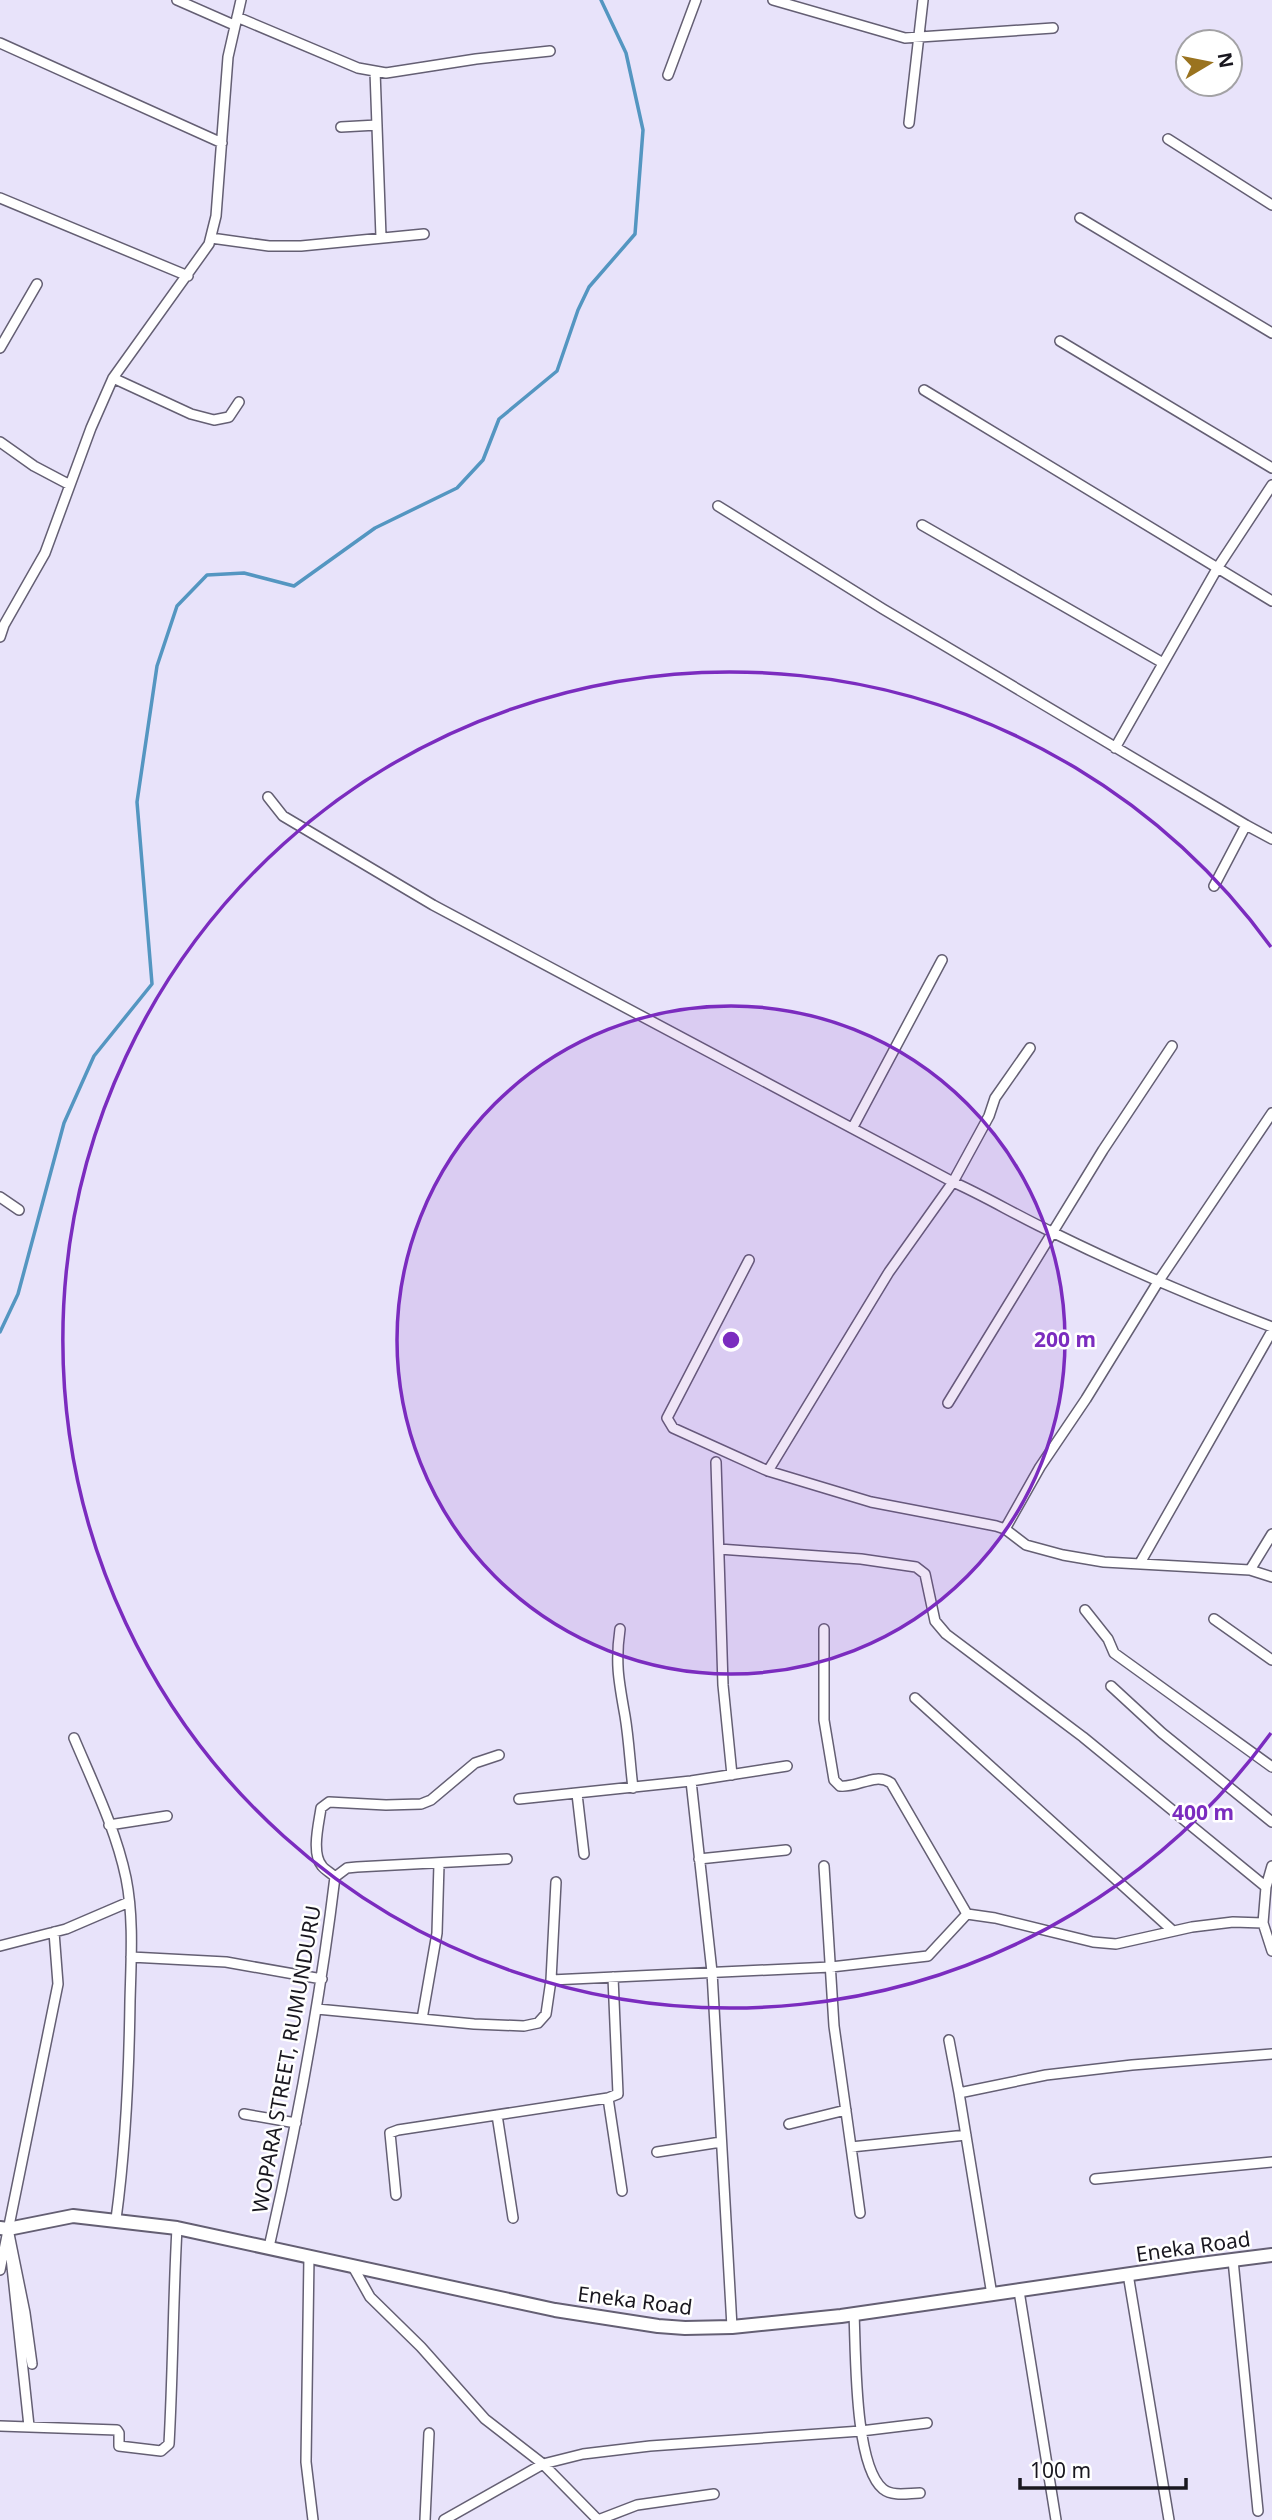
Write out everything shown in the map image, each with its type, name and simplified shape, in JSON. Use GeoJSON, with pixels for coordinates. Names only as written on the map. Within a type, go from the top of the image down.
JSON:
{"type":"FeatureCollection","features":[{"type":"Feature","properties":{"kind":"main road","name":"Eneka Road"},"geometry":{"type":"LineString","coordinates":[[4,2228],[73,2216],[177,2228],[555,2310],[685,2328],[732,2327],[854,2315],[1272,2255]]}},
{"type":"Feature","properties":{"kind":"street"},"geometry":{"type":"LineString","coordinates":[[177,0],[358,68],[386,73],[550,51]]}},
{"type":"Feature","properties":{"kind":"street"},"geometry":{"type":"LineString","coordinates":[[0,637],[45,552],[91,428],[113,378],[150,324],[188,276],[211,238],[216,216],[228,57],[241,0]]}},
{"type":"Feature","properties":{"kind":"street"},"geometry":{"type":"LineString","coordinates":[[668,75],[696,0]]}},
{"type":"Feature","properties":{"kind":"street"},"geometry":{"type":"LineString","coordinates":[[773,0],[905,38],[1053,28]]}},
{"type":"Feature","properties":{"kind":"street"},"geometry":{"type":"LineString","coordinates":[[909,123],[923,0]]}},
{"type":"Feature","properties":{"kind":"street"},"geometry":{"type":"LineString","coordinates":[[0,43],[222,143]]}},
{"type":"Feature","properties":{"kind":"street"},"geometry":{"type":"LineString","coordinates":[[375,71],[382,237]]}},
{"type":"Feature","properties":{"kind":"street"},"geometry":{"type":"LineString","coordinates":[[341,127],[377,125]]}},
{"type":"Feature","properties":{"kind":"street"},"geometry":{"type":"LineString","coordinates":[[1168,139],[1272,205]]}},
{"type":"Feature","properties":{"kind":"street"},"geometry":{"type":"LineString","coordinates":[[0,198],[188,276]]}},
{"type":"Feature","properties":{"kind":"street"},"geometry":{"type":"LineString","coordinates":[[1080,218],[1272,333]]}},
{"type":"Feature","properties":{"kind":"street"},"geometry":{"type":"LineString","coordinates":[[211,238],[280,246],[424,234]]}},
{"type":"Feature","properties":{"kind":"street"},"geometry":{"type":"LineString","coordinates":[[0,348],[37,284]]}},
{"type":"Feature","properties":{"kind":"street"},"geometry":{"type":"LineString","coordinates":[[1060,341],[1272,468]]}},
{"type":"Feature","properties":{"kind":"street"},"geometry":{"type":"LineString","coordinates":[[113,378],[191,414],[214,420],[229,417],[239,402]]}},
{"type":"Feature","properties":{"kind":"street"},"geometry":{"type":"LineString","coordinates":[[924,390],[1272,601]]}},
{"type":"Feature","properties":{"kind":"street"},"geometry":{"type":"LineString","coordinates":[[0,442],[34,466],[70,485]]}},
{"type":"Feature","properties":{"kind":"street"},"geometry":{"type":"LineString","coordinates":[[1115,748],[1218,567],[1272,485]]}},
{"type":"Feature","properties":{"kind":"street"},"geometry":{"type":"LineString","coordinates":[[718,506],[883,609],[1272,839]]}},
{"type":"Feature","properties":{"kind":"street"},"geometry":{"type":"LineString","coordinates":[[922,525],[1163,663]]}},
{"type":"Feature","properties":{"kind":"street"},"geometry":{"type":"LineString","coordinates":[[268,797],[283,816],[433,905],[953,1182],[986,1196],[1052,1233],[1158,1282],[1272,1329],[1140,1563]]}},
{"type":"Feature","properties":{"kind":"street"},"geometry":{"type":"LineString","coordinates":[[1214,886],[1246,825]]}},
{"type":"Feature","properties":{"kind":"street"},"geometry":{"type":"LineString","coordinates":[[853,1127],[942,960]]}},
{"type":"Feature","properties":{"kind":"street"},"geometry":{"type":"LineString","coordinates":[[948,1403],[1137,1097],[1172,1046]]}},
{"type":"Feature","properties":{"kind":"street"},"geometry":{"type":"LineString","coordinates":[[768,1471],[889,1272],[953,1182],[989,1116],[995,1098],[1030,1048]]}},
{"type":"Feature","properties":{"kind":"street"},"geometry":{"type":"LineString","coordinates":[[1005,1529],[1040,1467],[1086,1399],[1158,1282],[1272,1113]]}},
{"type":"Feature","properties":{"kind":"street"},"geometry":{"type":"LineString","coordinates":[[0,1197],[19,1210]]}},
{"type":"Feature","properties":{"kind":"street"},"geometry":{"type":"LineString","coordinates":[[749,1261],[667,1418],[673,1427],[768,1471],[871,1502],[1005,1529],[1026,1545],[1063,1555],[1104,1562],[1250,1570],[1272,1577]]}},
{"type":"Feature","properties":{"kind":"street"},"geometry":{"type":"LineString","coordinates":[[716,1462],[723,1685],[732,1775]]}},
{"type":"Feature","properties":{"kind":"street"},"geometry":{"type":"LineString","coordinates":[[1250,1570],[1272,1534]]}},
{"type":"Feature","properties":{"kind":"street"},"geometry":{"type":"LineString","coordinates":[[719,1549],[861,1559],[916,1567],[925,1574],[935,1621],[946,1634],[1083,1737],[1266,1886]]}},
{"type":"Feature","properties":{"kind":"street"},"geometry":{"type":"LineString","coordinates":[[1086,1610],[1108,1639],[1114,1653],[1272,1768]]}},
{"type":"Feature","properties":{"kind":"street"},"geometry":{"type":"LineString","coordinates":[[1214,1619],[1272,1660]]}},
{"type":"Feature","properties":{"kind":"street"},"geometry":{"type":"LineString","coordinates":[[620,1629],[616,1657],[617,1680],[625,1718],[633,1788]]}},
{"type":"Feature","properties":{"kind":"street"},"geometry":{"type":"LineString","coordinates":[[824,1629],[824,1720],[834,1780],[840,1786],[849,1787],[875,1778],[884,1778],[891,1783],[967,1914]]}},
{"type":"Feature","properties":{"kind":"street"},"geometry":{"type":"LineString","coordinates":[[1111,1686],[1163,1733],[1272,1822]]}},
{"type":"Feature","properties":{"kind":"street"},"geometry":{"type":"LineString","coordinates":[[915,1698],[1173,1931]]}},
{"type":"Feature","properties":{"kind":"street"},"geometry":{"type":"LineString","coordinates":[[74,1738],[109,1825],[126,1877],[129,1902],[131,1958],[128,2102],[116,2220]]}},
{"type":"Feature","properties":{"kind":"street"},"geometry":{"type":"LineString","coordinates":[[499,1755],[475,1763],[431,1800],[421,1804],[329,1802],[321,1808],[318,1859],[335,1877],[347,1868],[507,1859]]}},
{"type":"Feature","properties":{"kind":"street"},"geometry":{"type":"LineString","coordinates":[[519,1799],[691,1782],[787,1766]]}},
{"type":"Feature","properties":{"kind":"street"},"geometry":{"type":"LineString","coordinates":[[691,1782],[712,1972],[732,2327]]}},
{"type":"Feature","properties":{"kind":"street"},"geometry":{"type":"LineString","coordinates":[[577,1794],[584,1854]]}},
{"type":"Feature","properties":{"kind":"street"},"geometry":{"type":"LineString","coordinates":[[109,1825],[167,1816]]}},
{"type":"Feature","properties":{"kind":"street"},"geometry":{"type":"LineString","coordinates":[[699,1859],[786,1850]]}},
{"type":"Feature","properties":{"kind":"street"},"geometry":{"type":"LineString","coordinates":[[422,2020],[437,1933],[439,1864]]}},
{"type":"Feature","properties":{"kind":"street"},"geometry":{"type":"LineString","coordinates":[[824,1866],[834,2025],[860,2213]]}},
{"type":"Feature","properties":{"kind":"street"},"geometry":{"type":"LineString","coordinates":[[1272,1866],[1266,1886],[1263,1923],[1272,1951]]}},
{"type":"Feature","properties":{"kind":"street","name":"WOPARA STREET, RUMUNDURU"},"geometry":{"type":"LineString","coordinates":[[269,2247],[317,2009],[335,1877]]}},
{"type":"Feature","properties":{"kind":"street"},"geometry":{"type":"LineString","coordinates":[[317,2009],[422,2020],[523,2026],[538,2023],[546,2014],[551,1980],[556,1882]]}},
{"type":"Feature","properties":{"kind":"street"},"geometry":{"type":"LineString","coordinates":[[0,1946],[54,1932],[129,1902]]}},
{"type":"Feature","properties":{"kind":"street"},"geometry":{"type":"LineString","coordinates":[[967,1914],[995,1918],[1093,1942],[1116,1944],[1173,1931],[1233,1923],[1263,1923]]}},
{"type":"Feature","properties":{"kind":"street"},"geometry":{"type":"LineString","coordinates":[[551,1980],[831,1966],[928,1956],[967,1914]]}},
{"type":"Feature","properties":{"kind":"street"},"geometry":{"type":"LineString","coordinates":[[0,2270],[4,2228],[58,1984],[54,1932]]}},
{"type":"Feature","properties":{"kind":"street"},"geometry":{"type":"LineString","coordinates":[[131,1958],[226,1962],[322,1979]]}},
{"type":"Feature","properties":{"kind":"street"},"geometry":{"type":"LineString","coordinates":[[396,2195],[390,2133],[608,2098],[618,2094],[613,1977]]}},
{"type":"Feature","properties":{"kind":"street"},"geometry":{"type":"LineString","coordinates":[[948,2040],[960,2093],[992,2295]]}},
{"type":"Feature","properties":{"kind":"street"},"geometry":{"type":"LineString","coordinates":[[960,2093],[1046,2075],[1272,2054]]}},
{"type":"Feature","properties":{"kind":"street"},"geometry":{"type":"LineString","coordinates":[[608,2098],[622,2191]]}},
{"type":"Feature","properties":{"kind":"street"},"geometry":{"type":"LineString","coordinates":[[789,2124],[846,2110]]}},
{"type":"Feature","properties":{"kind":"street"},"geometry":{"type":"LineString","coordinates":[[244,2114],[296,2123]]}},
{"type":"Feature","properties":{"kind":"street"},"geometry":{"type":"LineString","coordinates":[[497,2115],[513,2218]]}},
{"type":"Feature","properties":{"kind":"street"},"geometry":{"type":"LineString","coordinates":[[851,2147],[966,2135]]}},
{"type":"Feature","properties":{"kind":"street"},"geometry":{"type":"LineString","coordinates":[[657,2152],[721,2142]]}},
{"type":"Feature","properties":{"kind":"street"},"geometry":{"type":"LineString","coordinates":[[1095,2179],[1272,2162]]}},
{"type":"Feature","properties":{"kind":"street"},"geometry":{"type":"LineString","coordinates":[[4,2228],[25,2313],[32,2364],[24,2323],[4,2228]]}},
{"type":"Feature","properties":{"kind":"street"},"geometry":{"type":"LineString","coordinates":[[4,2228],[29,2426]]}},
{"type":"Feature","properties":{"kind":"street"},"geometry":{"type":"LineString","coordinates":[[0,2426],[117,2430],[119,2446],[124,2448],[161,2451],[169,2444],[177,2228]]}},
{"type":"Feature","properties":{"kind":"street"},"geometry":{"type":"LineString","coordinates":[[309,2256],[306,2462],[313,2520]]}},
{"type":"Feature","properties":{"kind":"street"},"geometry":{"type":"LineString","coordinates":[[1233,2260],[1258,2511]]}},
{"type":"Feature","properties":{"kind":"street"},"geometry":{"type":"LineString","coordinates":[[352,2265],[370,2297],[421,2347],[485,2419],[543,2464],[598,2520],[637,2505],[714,2494]]}},
{"type":"Feature","properties":{"kind":"street"},"geometry":{"type":"LineString","coordinates":[[1128,2274],[1169,2520]]}},
{"type":"Feature","properties":{"kind":"street"},"geometry":{"type":"LineString","coordinates":[[1019,2291],[1056,2520]]}},
{"type":"Feature","properties":{"kind":"street"},"geometry":{"type":"LineString","coordinates":[[854,2315],[860,2431],[869,2465],[883,2489],[892,2493],[920,2493]]}},
{"type":"Feature","properties":{"kind":"street"},"geometry":{"type":"LineString","coordinates":[[444,2520],[543,2464],[583,2454],[927,2423]]}},
{"type":"Feature","properties":{"kind":"street"},"geometry":{"type":"LineString","coordinates":[[425,2520],[429,2432]]}},
{"type":"Feature","properties":{"kind":"waterway"},"geometry":{"type":"LineString","coordinates":[[0,1332],[18,1294],[64,1123],[94,1056],[152,984],[137,802],[157,666],[177,606],[207,575],[244,573],[294,586],[375,528],[457,488],[483,460],[499,419],[557,371],[589,287],[635,234],[643,130],[626,53],[601,0]]}}]}
